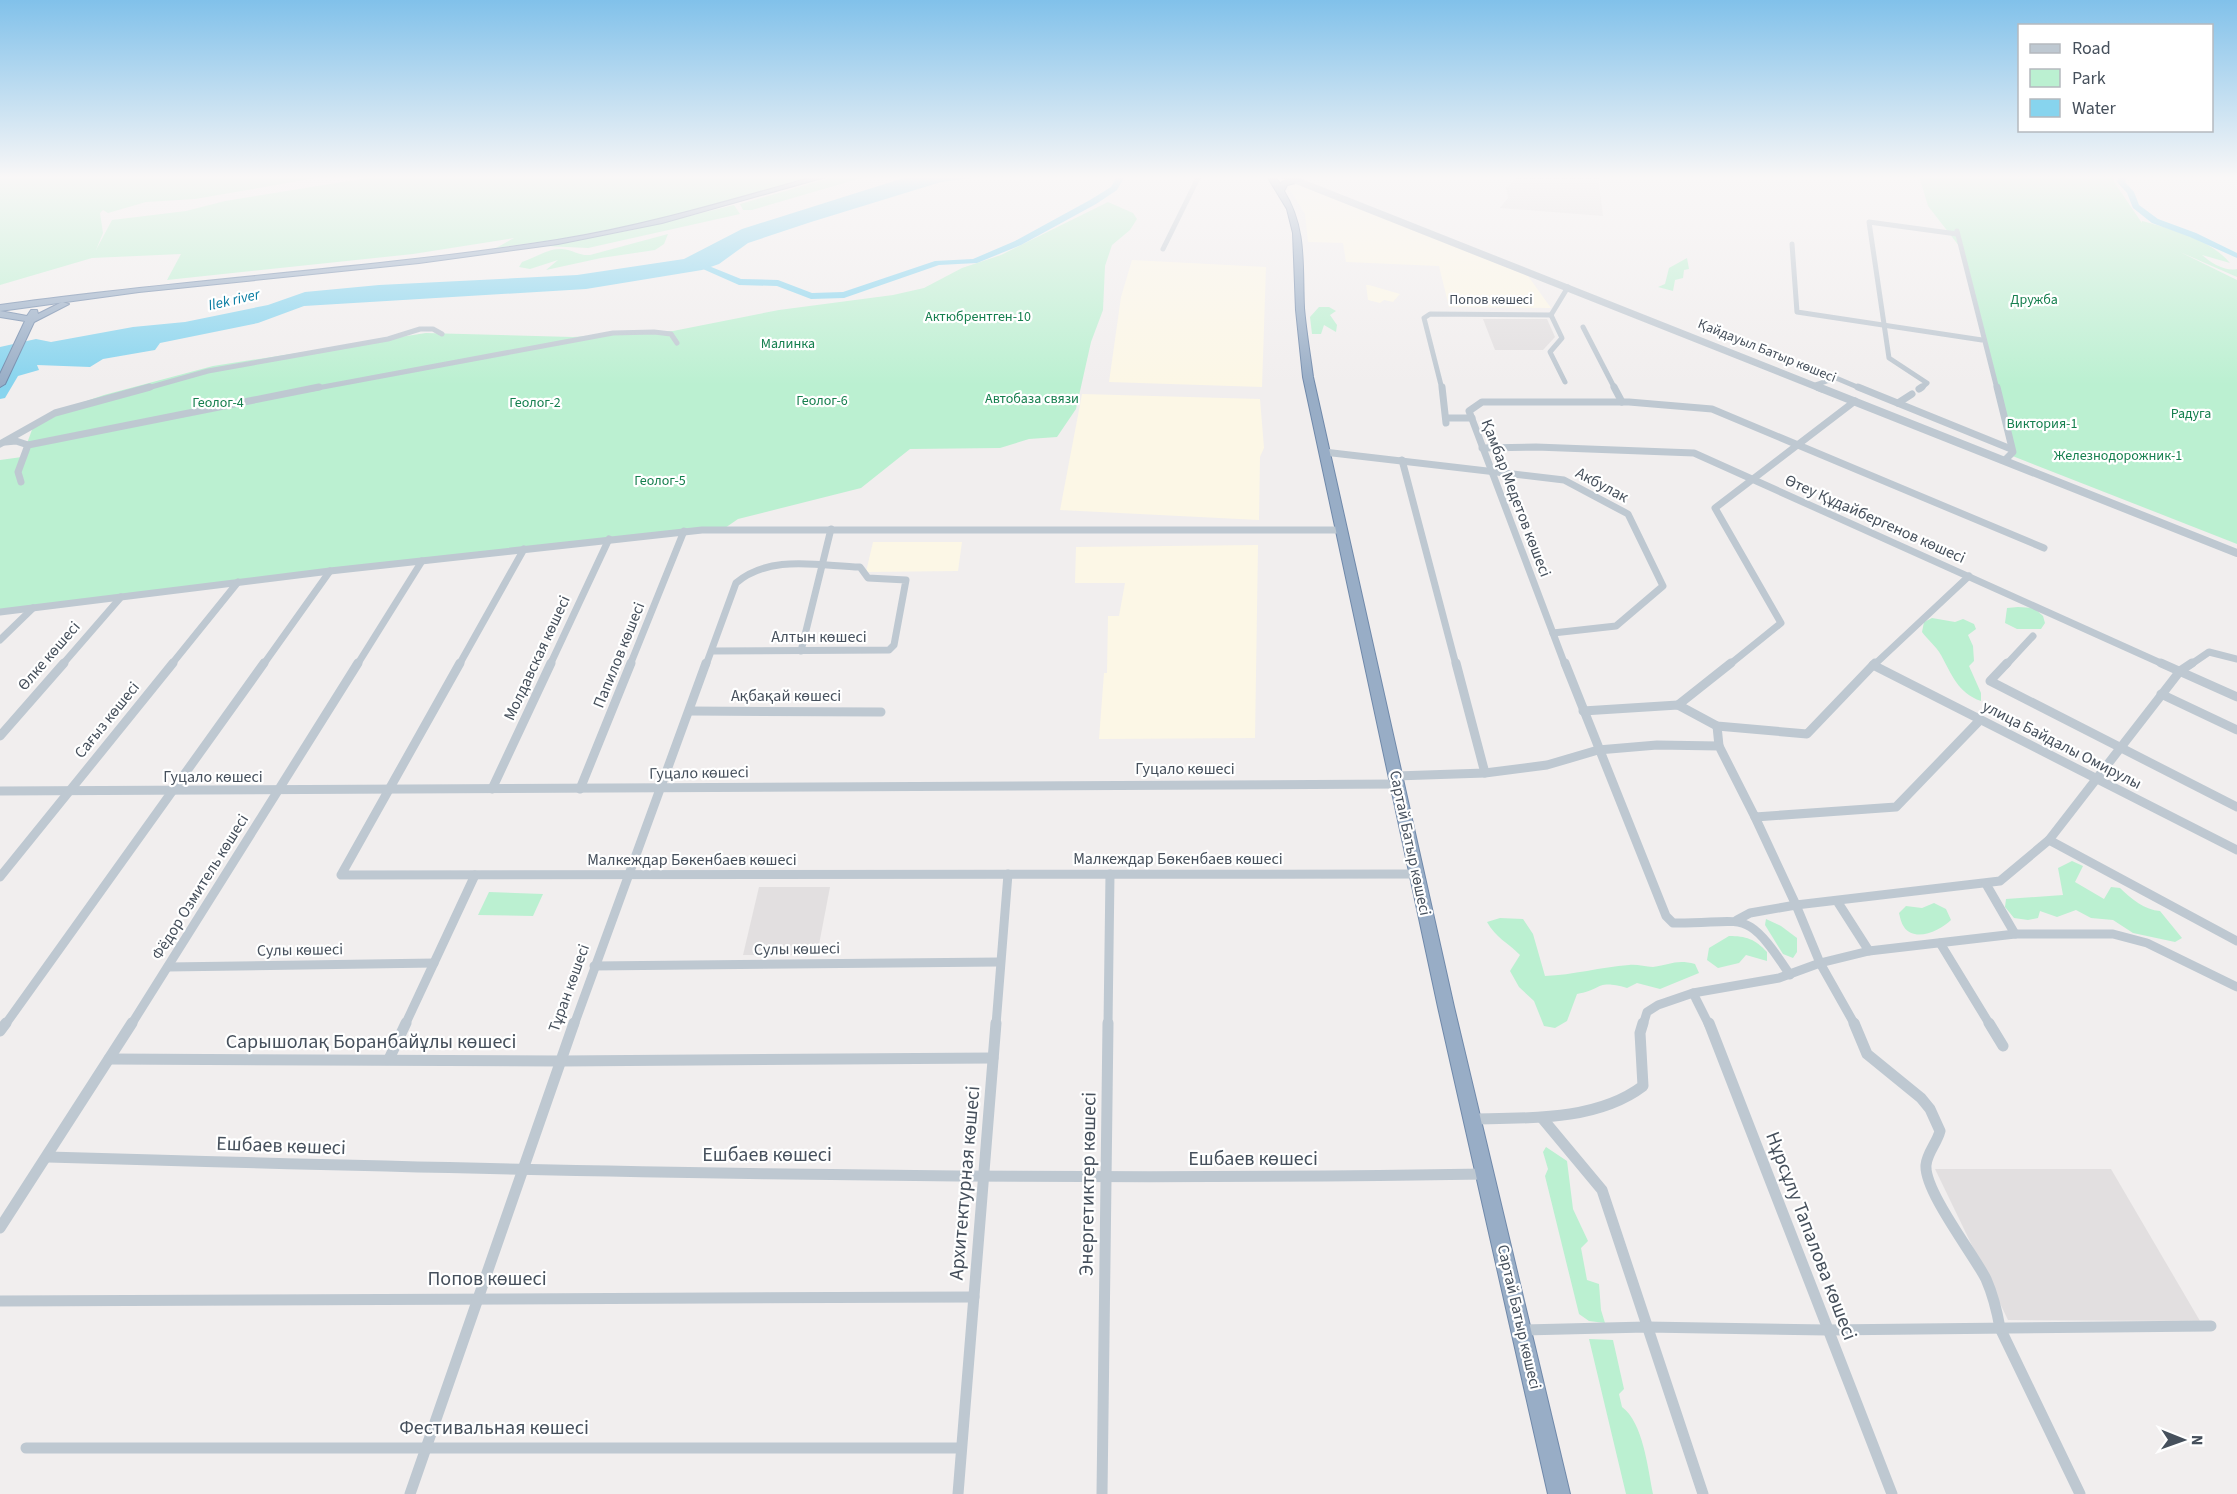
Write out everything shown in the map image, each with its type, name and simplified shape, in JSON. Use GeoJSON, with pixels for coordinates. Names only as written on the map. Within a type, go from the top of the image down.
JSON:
{"type":"FeatureCollection","features":[{"type":"Feature","properties":{"kind":"highway"},"geometry":{"type":"LineString","coordinates":[[0,308],[100,293],[471,254],[528,246]]}},
{"type":"Feature","properties":{"kind":"highway","name":"Сартай Батыр көшесі"},"geometry":{"type":"LineString","coordinates":[[1298,246],[1304,353],[1324,452],[1558,1494]]}},
{"type":"Feature","properties":{"kind":"highway"},"geometry":{"type":"LineString","coordinates":[[0,314],[31,321],[55,307],[100,293]]}},
{"type":"Feature","properties":{"kind":"highway"},"geometry":{"type":"LineString","coordinates":[[0,384],[39,302]]}},
{"type":"Feature","properties":{"kind":"street","name":"Қайдауыл Батыр көшесі"},"geometry":{"type":"LineString","coordinates":[[1464,246],[2237,553]]}},
{"type":"Feature","properties":{"kind":"street"},"geometry":{"type":"LineString","coordinates":[[1792,246],[1797,312],[1982,340]]}},
{"type":"Feature","properties":{"kind":"street"},"geometry":{"type":"LineString","coordinates":[[1872,246],[1889,358],[1927,383],[1919,389]]}},
{"type":"Feature","properties":{"kind":"street"},"geometry":{"type":"LineString","coordinates":[[1960,246],[1982,340],[2013,452],[2005,460]]}},
{"type":"Feature","properties":{"kind":"street"},"geometry":{"type":"LineString","coordinates":[[1565,382],[1550,352],[1562,338],[1551,315],[1568,287]]}},
{"type":"Feature","properties":{"kind":"street","name":"Попов көшесі"},"geometry":{"type":"LineString","coordinates":[[1472,418],[1446,421],[1445,400],[1424,318],[1430,314],[1551,315]]}},
{"type":"Feature","properties":{"kind":"street"},"geometry":{"type":"LineString","coordinates":[[1583,327],[1622,402]]}},
{"type":"Feature","properties":{"kind":"street"},"geometry":{"type":"LineString","coordinates":[[0,444],[56,412],[146,386],[218,369],[387,339],[420,328],[433,329],[442,334]]}},
{"type":"Feature","properties":{"kind":"street"},"geometry":{"type":"LineString","coordinates":[[0,444],[16,441],[28,445],[580,339],[657,332],[671,334],[676,343]]}},
{"type":"Feature","properties":{"kind":"street"},"geometry":{"type":"LineString","coordinates":[[1815,385],[1836,378],[2011,449]]}},
{"type":"Feature","properties":{"kind":"street"},"geometry":{"type":"LineString","coordinates":[[1898,403],[1912,394]]}},
{"type":"Feature","properties":{"kind":"street"},"geometry":{"type":"LineString","coordinates":[[1678,705],[1781,623],[1715,508],[1855,401]]}},
{"type":"Feature","properties":{"kind":"street","name":"Қамбар Медетов көшесі"},"geometry":{"type":"LineString","coordinates":[[1986,884],[1796,905],[1750,913],[1737,920],[1673,923],[1666,916],[1598,750],[1469,411],[1482,402],[1622,402],[1712,409],[2043,548]]}},
{"type":"Feature","properties":{"kind":"street"},"geometry":{"type":"LineString","coordinates":[[21,482],[18,472],[28,445]]}},
{"type":"Feature","properties":{"kind":"street","name":"Өтеу Құдайбергенов көшесі"},"geometry":{"type":"LineString","coordinates":[[1482,448],[1536,447],[1694,453],[2237,697]]}},
{"type":"Feature","properties":{"kind":"street","name":"Акбулак"},"geometry":{"type":"LineString","coordinates":[[1324,452],[1564,480],[1628,514],[1663,586],[1616,626],[1553,633]]}},
{"type":"Feature","properties":{"kind":"street"},"geometry":{"type":"LineString","coordinates":[[1402,460],[1485,773]]}},
{"type":"Feature","properties":{"kind":"street"},"geometry":{"type":"LineString","coordinates":[[801,651],[831,529]]}},
{"type":"Feature","properties":{"kind":"street"},"geometry":{"type":"LineString","coordinates":[[0,612],[330,571],[684,531],[1341,530]]}},
{"type":"Feature","properties":{"kind":"street","name":"Папилов көшесі"},"geometry":{"type":"LineString","coordinates":[[580,789],[684,531]]}},
{"type":"Feature","properties":{"kind":"street","name":"Молдавская көшесі"},"geometry":{"type":"LineString","coordinates":[[492,789],[609,539]]}},
{"type":"Feature","properties":{"kind":"street","name":"Малкеждар Бөкенбаев көшесі"},"geometry":{"type":"LineString","coordinates":[[524,549],[341,874],[627,876],[1418,874]]}},
{"type":"Feature","properties":{"kind":"street","name":"Фёдор Озмитель көшесі"},"geometry":{"type":"LineString","coordinates":[[0,1228],[48,1157],[422,561]]}},
{"type":"Feature","properties":{"kind":"street","name":"Тұран көшесі"},"geometry":{"type":"LineString","coordinates":[[410,1494],[476,1298],[594,966],[736,583],[742,575],[767,565],[860,567],[864,569],[864,576],[868,578],[906,580]]}},
{"type":"Feature","properties":{"kind":"street"},"geometry":{"type":"LineString","coordinates":[[0,1031],[330,571]]}},
{"type":"Feature","properties":{"kind":"street"},"geometry":{"type":"LineString","coordinates":[[1583,711],[1678,705],[1717,726],[1808,734],[1873,665],[1969,576]]}},
{"type":"Feature","properties":{"kind":"street","name":"Алтын көшесі"},"geometry":{"type":"LineString","coordinates":[[712,651],[889,650],[894,645],[906,580]]}},
{"type":"Feature","properties":{"kind":"street","name":"Сағыз көшесі"},"geometry":{"type":"LineString","coordinates":[[0,877],[238,582]]}},
{"type":"Feature","properties":{"kind":"street","name":"Өлке көшесі"},"geometry":{"type":"LineString","coordinates":[[0,736],[121,597]]}},
{"type":"Feature","properties":{"kind":"street"},"geometry":{"type":"LineString","coordinates":[[0,640],[33,608]]}},
{"type":"Feature","properties":{"kind":"street"},"geometry":{"type":"LineString","coordinates":[[2033,636],[1990,681],[2237,807]]}},
{"type":"Feature","properties":{"kind":"street"},"geometry":{"type":"LineString","coordinates":[[2015,933],[1986,884],[2000,881],[2049,840],[2098,780],[2180,670],[2210,652],[2237,660]]}},
{"type":"Feature","properties":{"kind":"street","name":"улица Байдалы Омирулы"},"geometry":{"type":"LineString","coordinates":[[1873,665],[2237,850]]}},
{"type":"Feature","properties":{"kind":"street"},"geometry":{"type":"LineString","coordinates":[[2161,694],[2237,730]]}},
{"type":"Feature","properties":{"kind":"street","name":"Ақбақай көшесі"},"geometry":{"type":"LineString","coordinates":[[690,711],[881,712]]}},
{"type":"Feature","properties":{"kind":"street"},"geometry":{"type":"LineString","coordinates":[[1755,817],[1896,807],[1980,720]]}},
{"type":"Feature","properties":{"kind":"street"},"geometry":{"type":"LineString","coordinates":[[1717,726],[1719,746],[1796,905],[1820,963],[1856,1026],[1867,1054],[1921,1098],[1937,1121],[1939,1137],[1926,1158],[1924,1166],[1961,1243],[1985,1278],[1997,1308],[2000,1328],[2080,1494]]}},
{"type":"Feature","properties":{"kind":"street","name":"Гуцало көшесі"},"geometry":{"type":"LineString","coordinates":[[0,791],[661,789],[1397,780],[1547,765],[1598,750],[1657,745],[1719,746]]}},
{"type":"Feature","properties":{"kind":"street"},"geometry":{"type":"LineString","coordinates":[[2049,840],[2237,941]]}},
{"type":"Feature","properties":{"kind":"street","name":"Архитектурная көшесі"},"geometry":{"type":"LineString","coordinates":[[958,1494],[985,1175],[999,962],[1008,874]]}},
{"type":"Feature","properties":{"kind":"street","name":"Энергетиктер көшесі"},"geometry":{"type":"LineString","coordinates":[[1102,1494],[1110,874]]}},
{"type":"Feature","properties":{"kind":"street"},"geometry":{"type":"LineString","coordinates":[[389,1059],[475,875]]}},
{"type":"Feature","properties":{"kind":"street"},"geometry":{"type":"LineString","coordinates":[[1837,901],[1869,951]]}},
{"type":"Feature","properties":{"kind":"street"},"geometry":{"type":"LineString","coordinates":[[1737,920],[1753,927],[1766,939],[1790,975]]}},
{"type":"Feature","properties":{"kind":"street"},"geometry":{"type":"LineString","coordinates":[[1473,1119],[1542,1118],[1611,1103],[1641,1089],[1644,1080],[1640,1033],[1647,1012],[1658,1005],[1693,993],[1790,975],[1820,963],[1869,951],[2015,933],[2070,932],[2130,938],[2237,987]]}},
{"type":"Feature","properties":{"kind":"street"},"geometry":{"type":"LineString","coordinates":[[1940,943],[2003,1046]]}},
{"type":"Feature","properties":{"kind":"street","name":"Сулы көшесі"},"geometry":{"type":"LineString","coordinates":[[594,966],[999,962]]}},
{"type":"Feature","properties":{"kind":"street","name":"Сулы көшесі"},"geometry":{"type":"LineString","coordinates":[[168,967],[434,963]]}},
{"type":"Feature","properties":{"kind":"street","name":"Нұрсұлу Тапалова көшесі"},"geometry":{"type":"LineString","coordinates":[[1693,993],[1712,1030],[1892,1494]]}},
{"type":"Feature","properties":{"kind":"street","name":"Сарышолақ Боранбайұлы көшесі"},"geometry":{"type":"LineString","coordinates":[[110,1059],[561,1061],[993,1058]]}},
{"type":"Feature","properties":{"kind":"street"},"geometry":{"type":"LineString","coordinates":[[1542,1118],[1602,1190],[1702,1494]]}},
{"type":"Feature","properties":{"kind":"street","name":"Ешбаев көшесі"},"geometry":{"type":"LineString","coordinates":[[48,1157],[522,1171],[1240,1178],[1486,1174]]}},
{"type":"Feature","properties":{"kind":"street","name":"Попов көшесі"},"geometry":{"type":"LineString","coordinates":[[0,1301],[974,1297]]}},
{"type":"Feature","properties":{"kind":"street"},"geometry":{"type":"LineString","coordinates":[[1522,1330],[1646,1327],[1827,1330],[2211,1326]]}},
{"type":"Feature","properties":{"kind":"street","name":"Фестивальная көшесі"},"geometry":{"type":"LineString","coordinates":[[26,1448],[961,1448]]}},
{"type":"Feature","properties":{"kind":"shaded area"},"geometry":{"type":"Polygon","coordinates":[[[1343,246],[1453,246],[1528,276],[1551,308],[1449,307],[1439,266],[1346,262],[1343,246]]]}},
{"type":"Feature","properties":{"kind":"shaded area"},"geometry":{"type":"Polygon","coordinates":[[[1132,260],[1266,267],[1262,387],[1109,382],[1121,297],[1132,260]]]}},
{"type":"Feature","properties":{"kind":"shaded area"},"geometry":{"type":"Polygon","coordinates":[[[1366,285],[1400,294],[1393,302],[1384,300],[1380,303],[1368,300],[1366,285]]]}},
{"type":"Feature","properties":{"kind":"shaded area"},"geometry":{"type":"Polygon","coordinates":[[[1483,319],[1547,319],[1555,337],[1543,350],[1495,350],[1483,319]]]}},
{"type":"Feature","properties":{"kind":"shaded area"},"geometry":{"type":"Polygon","coordinates":[[[1082,394],[1260,399],[1264,448],[1260,457],[1259,520],[1060,510],[1082,394]]]}},
{"type":"Feature","properties":{"kind":"shaded area"},"geometry":{"type":"Polygon","coordinates":[[[873,542],[962,542],[958,571],[866,572],[873,542]]]}},
{"type":"Feature","properties":{"kind":"shaded area"},"geometry":{"type":"Polygon","coordinates":[[[1258,545],[1255,738],[1099,739],[1104,673],[1107,673],[1108,616],[1119,616],[1125,583],[1075,583],[1076,547],[1258,545]]]}},
{"type":"Feature","properties":{"kind":"shaded area"},"geometry":{"type":"Polygon","coordinates":[[[759,887],[830,887],[817,955],[743,955],[759,887]]]}},
{"type":"Feature","properties":{"kind":"shaded area"},"geometry":{"type":"Polygon","coordinates":[[[1935,1169],[2111,1169],[2200,1321],[2008,1320],[1935,1169]]]}},
{"type":"Feature","properties":{"kind":"green space"},"geometry":{"type":"Polygon","coordinates":[[[0,246],[98,246],[96,250],[98,246],[465,246],[413,254],[167,280],[181,254],[92,258],[0,285],[0,246]]]}},
{"type":"Feature","properties":{"kind":"green space"},"geometry":{"type":"Polygon","coordinates":[[[547,246],[598,246],[588,248],[547,246]]]}},
{"type":"Feature","properties":{"kind":"green space"},"geometry":{"type":"Polygon","coordinates":[[[624,246],[661,246],[655,250],[601,258],[546,270],[558,260],[530,269],[519,267],[522,262],[552,250],[570,250],[590,255],[624,246]]]}},
{"type":"Feature","properties":{"kind":"green space"},"geometry":{"type":"Polygon","coordinates":[[[1020,246],[1112,246],[1105,266],[1103,310],[1091,342],[1076,409],[1057,437],[1029,439],[1000,448],[910,449],[861,488],[738,519],[725,528],[0,612],[0,460],[22,457],[33,427],[54,412],[104,395],[213,366],[426,333],[573,337],[673,331],[779,310],[893,295],[924,288],[962,268],[1001,255],[1020,246]]]}},
{"type":"Feature","properties":{"kind":"green space"},"geometry":{"type":"Polygon","coordinates":[[[1959,246],[2210,246],[2230,263],[2202,255],[2223,268],[2237,269],[2237,277],[2180,252],[2237,280],[2237,544],[2010,455],[2012,452],[1963,251],[1959,246]]]}},
{"type":"Feature","properties":{"kind":"green space"},"geometry":{"type":"Polygon","coordinates":[[[1687,258],[1689,269],[1684,270],[1683,278],[1675,280],[1673,291],[1658,287],[1665,284],[1669,268],[1687,258]]]}},
{"type":"Feature","properties":{"kind":"green space"},"geometry":{"type":"Polygon","coordinates":[[[1319,307],[1329,307],[1336,311],[1330,315],[1337,325],[1336,332],[1324,325],[1321,334],[1312,334],[1310,317],[1319,307]]]}},
{"type":"Feature","properties":{"kind":"green space"},"geometry":{"type":"Polygon","coordinates":[[[2007,608],[2034,608],[2043,616],[2045,623],[2041,629],[2017,629],[2005,623],[2007,608]]]}},
{"type":"Feature","properties":{"kind":"green space"},"geometry":{"type":"Polygon","coordinates":[[[1932,618],[1955,622],[1963,619],[1974,624],[1976,629],[1968,635],[1973,646],[1974,661],[1969,666],[1981,693],[1981,701],[1973,698],[1961,688],[1939,652],[1922,632],[1924,622],[1932,618]]]}},
{"type":"Feature","properties":{"kind":"green space"},"geometry":{"type":"Polygon","coordinates":[[[2072,861],[2083,866],[2075,882],[2104,899],[2111,887],[2120,888],[2138,903],[2149,909],[2160,911],[2182,938],[2175,942],[2133,933],[2113,920],[2091,918],[2076,910],[2057,917],[2040,911],[2038,918],[2028,920],[2014,918],[2005,907],[2006,899],[2063,895],[2058,868],[2072,861]]]}},
{"type":"Feature","properties":{"kind":"green space"},"geometry":{"type":"Polygon","coordinates":[[[489,892],[543,894],[533,916],[478,915],[489,892]]]}},
{"type":"Feature","properties":{"kind":"green space"},"geometry":{"type":"Polygon","coordinates":[[[1934,903],[1946,909],[1951,920],[1947,924],[1935,931],[1921,934],[1909,932],[1904,927],[1899,913],[1906,906],[1922,908],[1934,903]]]}},
{"type":"Feature","properties":{"kind":"green space"},"geometry":{"type":"Polygon","coordinates":[[[1500,918],[1523,919],[1533,934],[1545,976],[1618,966],[1653,967],[1683,962],[1695,964],[1699,973],[1660,989],[1637,983],[1627,988],[1600,986],[1577,994],[1567,1021],[1555,1028],[1544,1026],[1534,1001],[1519,987],[1510,971],[1520,955],[1498,936],[1487,922],[1500,918]]]}},
{"type":"Feature","properties":{"kind":"green space"},"geometry":{"type":"Polygon","coordinates":[[[1766,919],[1781,926],[1797,938],[1797,952],[1793,958],[1783,954],[1765,925],[1766,919]]]}},
{"type":"Feature","properties":{"kind":"green space"},"geometry":{"type":"Polygon","coordinates":[[[1729,936],[1754,941],[1767,952],[1767,961],[1746,955],[1739,963],[1718,968],[1707,960],[1709,948],[1729,936]]]}},
{"type":"Feature","properties":{"kind":"green space"},"geometry":{"type":"Polygon","coordinates":[[[1546,1147],[1567,1161],[1573,1209],[1588,1241],[1581,1248],[1587,1280],[1599,1284],[1601,1310],[1605,1323],[1589,1321],[1579,1314],[1545,1176],[1548,1169],[1543,1152],[1546,1147]]]}},
{"type":"Feature","properties":{"kind":"green space"},"geometry":{"type":"Polygon","coordinates":[[[1589,1339],[1613,1340],[1624,1389],[1619,1394],[1622,1407],[1635,1423],[1640,1435],[1653,1494],[1626,1494],[1589,1339]]]}},
{"type":"Feature","properties":{"kind":"water"},"geometry":{"type":"Polygon","coordinates":[[[710,246],[744,246],[719,264],[702,270],[586,289],[304,306],[258,323],[160,343],[155,350],[103,359],[90,367],[37,365],[39,370],[18,376],[5,398],[0,399],[0,347],[36,339],[51,342],[133,327],[185,322],[268,305],[305,292],[379,285],[577,275],[684,259],[710,246]]]}},
{"type":"Feature","properties":{"kind":"waterway","name":"Ilek river"},"geometry":{"type":"LineString","coordinates":[[691,262],[739,282],[778,283],[811,296],[844,295],[938,263],[974,261],[1011,246]]}},
{"type":"Feature","properties":{"kind":"waterway"},"geometry":{"type":"LineString","coordinates":[[2215,246],[2237,256]]}},
{"type":"Feature","properties":{"kind":"park label","name":"Дружба"},"geometry":{"type":"Point","coordinates":[2034,300]}},
{"type":"Feature","properties":{"kind":"park label","name":"Актюбрентген-10"},"geometry":{"type":"Point","coordinates":[978,317]}},
{"type":"Feature","properties":{"kind":"park label","name":"Малинка"},"geometry":{"type":"Point","coordinates":[788,344]}},
{"type":"Feature","properties":{"kind":"park label","name":"Автобаза связи"},"geometry":{"type":"Point","coordinates":[1032,399]}},
{"type":"Feature","properties":{"kind":"park label","name":"Геолог-6"},"geometry":{"type":"Point","coordinates":[822,401]}},
{"type":"Feature","properties":{"kind":"park label","name":"Геолог-4"},"geometry":{"type":"Point","coordinates":[218,403]}},
{"type":"Feature","properties":{"kind":"park label","name":"Геолог-2"},"geometry":{"type":"Point","coordinates":[535,403]}},
{"type":"Feature","properties":{"kind":"park label","name":"Радуга"},"geometry":{"type":"Point","coordinates":[2191,414]}},
{"type":"Feature","properties":{"kind":"park label","name":"Виктория-1"},"geometry":{"type":"Point","coordinates":[2042,424]}},
{"type":"Feature","properties":{"kind":"park label","name":"Железнодорожник-1"},"geometry":{"type":"Point","coordinates":[2118,456]}},
{"type":"Feature","properties":{"kind":"park label","name":"Геолог-5"},"geometry":{"type":"Point","coordinates":[660,481]}}]}
